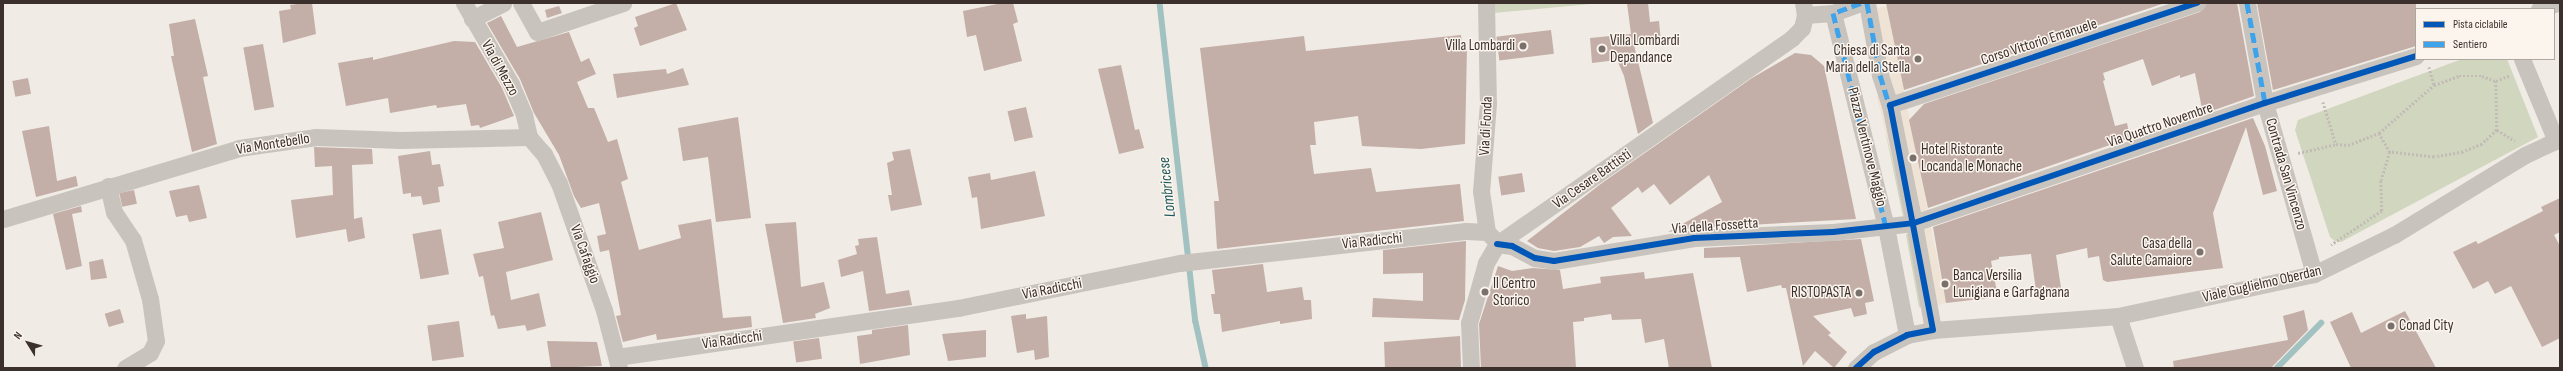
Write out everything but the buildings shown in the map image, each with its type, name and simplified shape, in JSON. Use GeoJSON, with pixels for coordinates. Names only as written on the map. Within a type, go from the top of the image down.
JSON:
{"type":"FeatureCollection","features":[{"type":"Feature","properties":{"kind":"street","name":"Via di Mezzo"},"geometry":{"type":"LineString","coordinates":[[464,3],[511,84],[524,115],[530,137]]}},
{"type":"Feature","properties":{"kind":"street"},"geometry":{"type":"LineString","coordinates":[[472,19],[503,3]]}},
{"type":"Feature","properties":{"kind":"street"},"geometry":{"type":"LineString","coordinates":[[521,3],[537,32],[623,3]]}},
{"type":"Feature","properties":{"kind":"street","name":"Via di Fonda"},"geometry":{"type":"LineString","coordinates":[[1486,3],[1488,103],[1481,191],[1492,238]]}},
{"type":"Feature","properties":{"kind":"street"},"geometry":{"type":"LineString","coordinates":[[1804,9],[1837,8],[1861,3]]}},
{"type":"Feature","properties":{"kind":"street","name":"Piazza Ventinove Maggio"},"geometry":{"type":"LineString","coordinates":[[1867,3],[1880,75],[1890,105],[1914,223],[1933,330]]}},
{"type":"Feature","properties":{"kind":"street","name":"Corso Vittorio Emanuele"},"geometry":{"type":"LineString","coordinates":[[1890,105],[2197,3]]}},
{"type":"Feature","properties":{"kind":"street","name":"Contrada San Vincenzo"},"geometry":{"type":"LineString","coordinates":[[2247,3],[2265,103],[2314,274]]}},
{"type":"Feature","properties":{"kind":"street"},"geometry":{"type":"LineString","coordinates":[[2542,8],[2557,3]]}},
{"type":"Feature","properties":{"kind":"street","name":"Piazza Ventinove Maggio"},"geometry":{"type":"LineString","coordinates":[[1837,8],[1886,227],[1907,335]]}},
{"type":"Feature","properties":{"kind":"street","name":"Via Cesare Battisti"},"geometry":{"type":"LineString","coordinates":[[1492,238],[1513,236],[1792,38],[1802,28],[1804,9]]}},
{"type":"Feature","properties":{"kind":"street","name":"Via Quattro Novembre"},"geometry":{"type":"LineString","coordinates":[[1914,223],[2265,103],[2415,56]]}},
{"type":"Feature","properties":{"kind":"street"},"geometry":{"type":"LineString","coordinates":[[2522,60],[2558,140]]}},
{"type":"Feature","properties":{"kind":"street","name":"Via Montebello"},"geometry":{"type":"LineString","coordinates":[[3,219],[108,186],[239,148],[316,137],[400,140],[530,137]]}},
{"type":"Feature","properties":{"kind":"street","name":"Via Cafaggio"},"geometry":{"type":"LineString","coordinates":[[530,137],[544,154],[559,183],[590,268],[618,363]]}},
{"type":"Feature","properties":{"kind":"street","name":"Viale Guglielmo Oberdan"},"geometry":{"type":"LineString","coordinates":[[1856,368],[1874,352],[1907,335],[1933,330],[2118,316],[2314,274],[2394,235],[2525,155],[2558,140]]}},
{"type":"Feature","properties":{"kind":"street"},"geometry":{"type":"LineString","coordinates":[[108,186],[114,212],[134,240],[150,299],[156,341],[150,353],[126,365],[125,368]]}},
{"type":"Feature","properties":{"kind":"street","name":"Via della Fossetta"},"geometry":{"type":"LineString","coordinates":[[1492,238],[1535,258],[1554,261],[1694,238],[1833,232],[1914,223]]}},
{"type":"Feature","properties":{"kind":"street","name":"Via Radicchi"},"geometry":{"type":"LineString","coordinates":[[618,363],[958,308],[1180,263],[1466,231],[1492,238]]}},
{"type":"Feature","properties":{"kind":"street"},"geometry":{"type":"LineString","coordinates":[[1471,368],[1469,323],[1492,238]]}},
{"type":"Feature","properties":{"kind":"street"},"geometry":{"type":"LineString","coordinates":[[2118,316],[2135,368]]}},
{"type":"Feature","properties":{"kind":"path"},"geometry":{"type":"LineString","coordinates":[[2430,71],[2434,85]]}},
{"type":"Feature","properties":{"kind":"path"},"geometry":{"type":"LineString","coordinates":[[2301,153],[2336,144],[2348,145],[2379,133],[2434,85],[2459,76],[2482,76],[2496,81],[2506,77]]}},
{"type":"Feature","properties":{"kind":"path"},"geometry":{"type":"LineString","coordinates":[[2390,152],[2434,157],[2463,152],[2482,144],[2497,130],[2496,81]]}},
{"type":"Feature","properties":{"kind":"path"},"geometry":{"type":"LineString","coordinates":[[2325,109],[2336,144]]}},
{"type":"Feature","properties":{"kind":"path"},"geometry":{"type":"LineString","coordinates":[[2330,245],[2382,211],[2381,181],[2390,152],[2379,133]]}},
{"type":"Feature","properties":{"kind":"green space"},"geometry":{"type":"Polygon","coordinates":[[[1493,3],[1602,3],[1493,13],[1493,3]]]}},
{"type":"Feature","properties":{"kind":"green space"},"geometry":{"type":"Polygon","coordinates":[[[2459,60],[2507,60],[2538,137],[2341,242],[2335,241],[2330,237],[2295,130],[2298,120],[2459,60]]]}},
{"type":"Feature","properties":{"kind":"green space"},"geometry":{"type":"Polygon","coordinates":[[[1888,133],[1906,216],[1903,217],[1886,135],[1888,133]]]}},
{"type":"Feature","properties":{"kind":"green space"},"geometry":{"type":"Polygon","coordinates":[[[1908,233],[1923,309],[1919,307],[1906,235],[1908,233]]]}},
{"type":"Feature","properties":{"kind":"shaded area"},"geometry":{"type":"Polygon","coordinates":[[[1887,6],[1946,303],[1923,309],[1906,216],[1877,97],[1879,95],[1862,12],[1887,6]]]}},
{"type":"Feature","properties":{"kind":"waterway","name":"Lombricese"},"geometry":{"type":"LineString","coordinates":[[1160,3],[1196,322],[1206,368]]}},
{"type":"Feature","properties":{"kind":"waterway"},"geometry":{"type":"LineString","coordinates":[[2277,368],[2321,323]]}},
{"type":"Feature","properties":{"kind":"marked path"},"geometry":{"type":"LineString","coordinates":[[1861,3],[1833,13],[1886,227]]}},
{"type":"Feature","properties":{"kind":"marked path"},"geometry":{"type":"LineString","coordinates":[[1867,3],[1880,75],[1890,108]]}},
{"type":"Feature","properties":{"kind":"marked path"},"geometry":{"type":"LineString","coordinates":[[2247,3],[2265,103]]}},
{"type":"Feature","properties":{"kind":"cycle path"},"geometry":{"type":"LineString","coordinates":[[1856,368],[1874,352],[1907,335],[1933,330],[1890,105],[2197,3]]}},
{"type":"Feature","properties":{"kind":"cycle path"},"geometry":{"type":"LineString","coordinates":[[1497,244],[1512,246],[1535,258],[1554,261],[1694,238],[1833,232],[1914,223],[2265,103],[2415,56]]}},
{"type":"Feature","properties":{"kind":"place","name":"Villa Lombardi"},"geometry":{"type":"Point","coordinates":[1523,46]}},
{"type":"Feature","properties":{"kind":"place","name":"Villa Lombardi Depandance"},"geometry":{"type":"Point","coordinates":[1602,49]}},
{"type":"Feature","properties":{"kind":"place","name":"Chiesa di Santa Maria della Stella"},"geometry":{"type":"Point","coordinates":[1918,59]}},
{"type":"Feature","properties":{"kind":"place","name":"Hotel Ristorante Locanda le Monache"},"geometry":{"type":"Point","coordinates":[1913,158]}},
{"type":"Feature","properties":{"kind":"place","name":"Casa della Salute Camaiore"},"geometry":{"type":"Point","coordinates":[2200,252]}},
{"type":"Feature","properties":{"kind":"place","name":"Banca Versilia Lunigiana e Garfagnana"},"geometry":{"type":"Point","coordinates":[1945,284]}},
{"type":"Feature","properties":{"kind":"place","name":"Il Centro Storico"},"geometry":{"type":"Point","coordinates":[1485,292]}},
{"type":"Feature","properties":{"kind":"place","name":"RISTOPASTA"},"geometry":{"type":"Point","coordinates":[1859,293]}},
{"type":"Feature","properties":{"kind":"place","name":"Conad City"},"geometry":{"type":"Point","coordinates":[2391,326]}}]}
